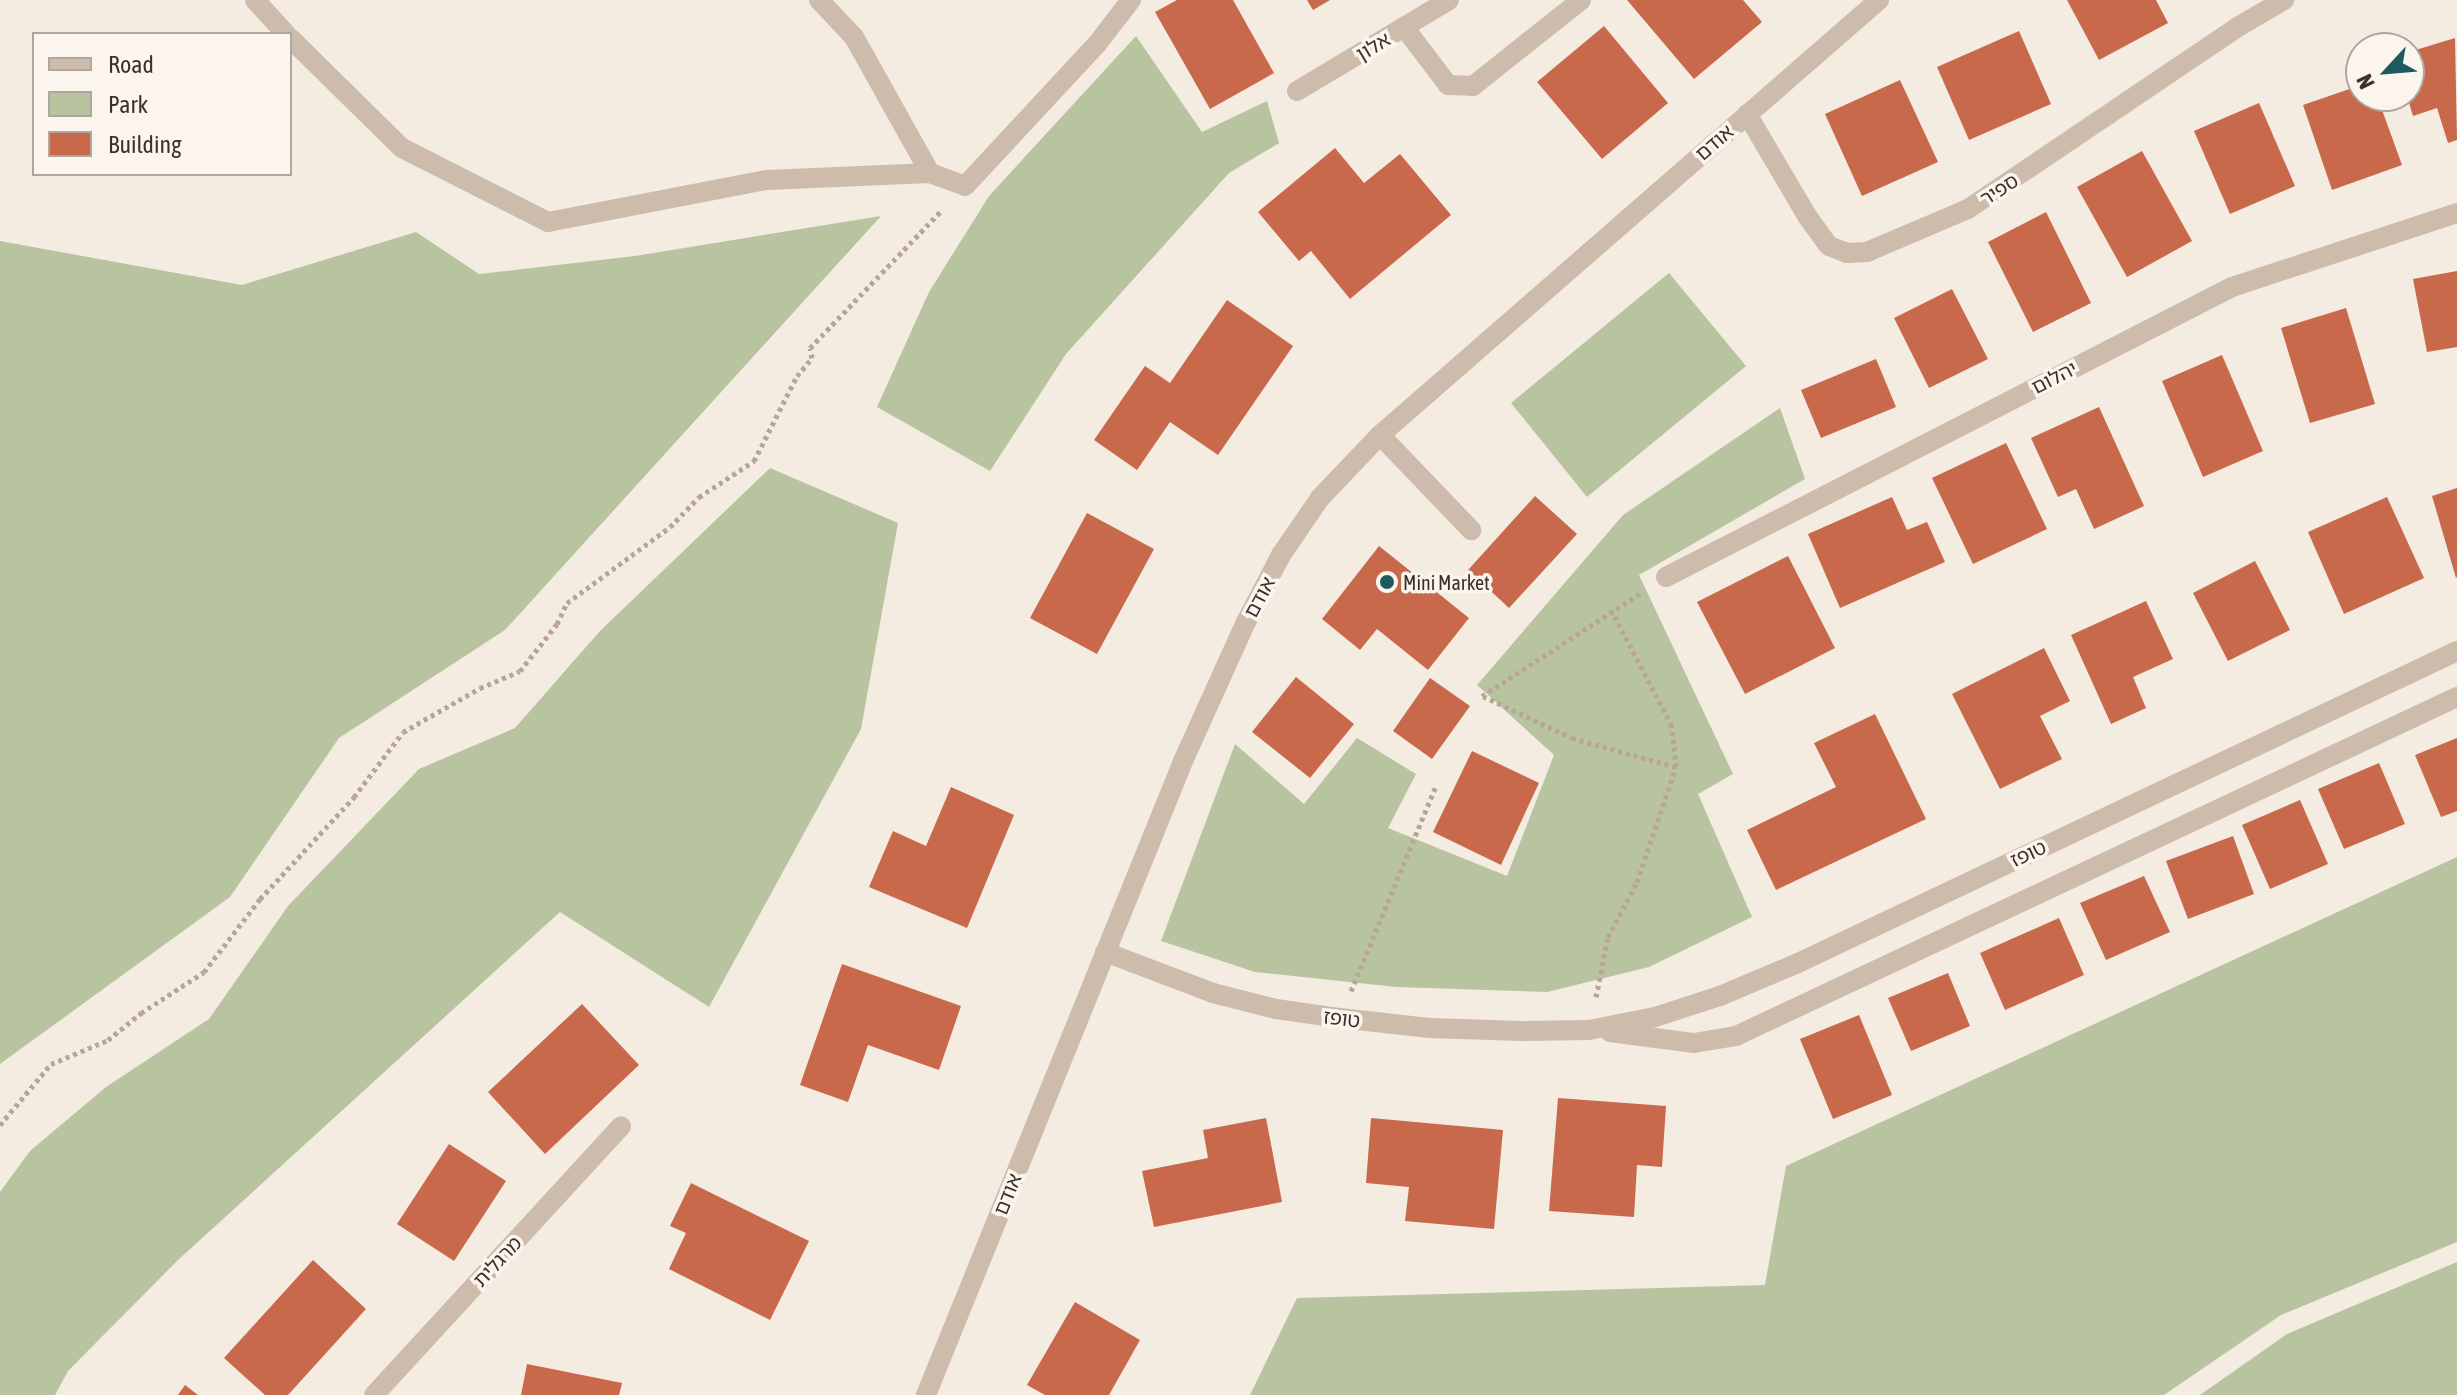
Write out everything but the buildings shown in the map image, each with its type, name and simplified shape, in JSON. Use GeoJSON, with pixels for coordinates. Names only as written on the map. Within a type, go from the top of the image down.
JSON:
{"type":"FeatureCollection","features":[{"type":"Feature","properties":{"kind":"street"},"geometry":{"type":"LineString","coordinates":[[255,0],[284,32]]}},
{"type":"Feature","properties":{"kind":"street"},"geometry":{"type":"LineString","coordinates":[[819,0],[854,37],[930,173]]}},
{"type":"Feature","properties":{"kind":"street"},"geometry":{"type":"LineString","coordinates":[[292,40],[402,148],[548,222],[767,180],[930,173],[965,186],[1097,44],[1131,0]]}},
{"type":"Feature","properties":{"kind":"street","name":"אלון"},"geometry":{"type":"LineString","coordinates":[[1297,91],[1449,0]]}},
{"type":"Feature","properties":{"kind":"street"},"geometry":{"type":"LineString","coordinates":[[1404,27],[1448,85],[1473,86],[1581,0]]}},
{"type":"Feature","properties":{"kind":"street","name":"אודם"},"geometry":{"type":"LineString","coordinates":[[926,1395],[1184,759],[1274,568],[1320,498],[1380,435],[1879,0]]}},
{"type":"Feature","properties":{"kind":"street","name":"ספיר"},"geometry":{"type":"LineString","coordinates":[[1747,114],[1829,246],[1847,253],[1867,252],[1968,209],[2236,28],[2284,0]]}},
{"type":"Feature","properties":{"kind":"street","name":"יהלום"},"geometry":{"type":"LineString","coordinates":[[1666,577],[2232,287],[2457,213]]}},
{"type":"Feature","properties":{"kind":"street"},"geometry":{"type":"LineString","coordinates":[[1380,435],[1471,530]]}},
{"type":"Feature","properties":{"kind":"street","name":"טופז"},"geometry":{"type":"LineString","coordinates":[[1589,1030],[1655,1017],[1720,996],[1798,963],[2457,651]]}},
{"type":"Feature","properties":{"kind":"street","name":"טופז"},"geometry":{"type":"LineString","coordinates":[[1105,952],[1213,993],[1276,1009],[1340,1018],[1429,1028],[1589,1030],[1694,1043],[1736,1036],[2457,697]]}},
{"type":"Feature","properties":{"kind":"street","name":"מרגלית"},"geometry":{"type":"LineString","coordinates":[[374,1395],[621,1126]]}},
{"type":"Feature","properties":{"kind":"path"},"geometry":{"type":"LineString","coordinates":[[0,1125],[51,1064],[108,1040],[141,1013],[204,972],[260,899],[354,797],[403,732],[480,688],[520,671],[557,624],[567,603],[670,527],[699,497],[754,461],[797,376],[812,358],[810,348],[965,186]]}},
{"type":"Feature","properties":{"kind":"path"},"geometry":{"type":"LineString","coordinates":[[1666,577],[1482,696],[1572,738],[1676,767]]}},
{"type":"Feature","properties":{"kind":"path"},"geometry":{"type":"LineString","coordinates":[[1589,1030],[1608,937],[1637,882],[1676,767],[1672,726],[1612,611]]}},
{"type":"Feature","properties":{"kind":"path"},"geometry":{"type":"LineString","coordinates":[[1340,1018],[1435,788]]}},
{"type":"Feature","properties":{"kind":"green space"},"geometry":{"type":"Polygon","coordinates":[[[1136,36],[1202,132],[1267,101],[1279,143],[1229,173],[1066,354],[990,471],[877,407],[929,292],[989,196],[1136,36]]]}},
{"type":"Feature","properties":{"kind":"green space"},"geometry":{"type":"Polygon","coordinates":[[[881,216],[505,630],[339,738],[230,897],[0,1064],[0,241],[242,285],[416,232],[479,274],[635,256],[881,216]]]}},
{"type":"Feature","properties":{"kind":"green space"},"geometry":{"type":"Polygon","coordinates":[[[1669,273],[1746,366],[1587,497],[1511,403],[1669,273]]]}},
{"type":"Feature","properties":{"kind":"green space"},"geometry":{"type":"Polygon","coordinates":[[[1780,408],[1805,479],[1639,575],[1733,774],[1698,794],[1752,917],[1649,967],[1547,992],[1396,987],[1255,972],[1161,941],[1235,744],[1304,804],[1357,738],[1416,774],[1388,828],[1507,876],[1554,755],[1477,685],[1623,515],[1780,408]]]}},
{"type":"Feature","properties":{"kind":"green space"},"geometry":{"type":"Polygon","coordinates":[[[770,468],[898,523],[861,729],[709,1007],[560,912],[178,1260],[68,1371],[55,1395],[0,1395],[0,1192],[30,1151],[106,1087],[209,1019],[288,906],[419,769],[515,728],[600,631],[770,468]]]}},
{"type":"Feature","properties":{"kind":"green space"},"geometry":{"type":"Polygon","coordinates":[[[2457,857],[2457,1242],[2281,1315],[2164,1395],[1250,1395],[1297,1298],[1765,1285],[1786,1166],[2457,857]]]}},
{"type":"Feature","properties":{"kind":"green space"},"geometry":{"type":"Polygon","coordinates":[[[2457,1262],[2457,1395],[2200,1395],[2287,1334],[2457,1262]]]}},
{"type":"Feature","properties":{"kind":"place","name":"Mini Market"},"geometry":{"type":"Point","coordinates":[1387,582]}}]}
